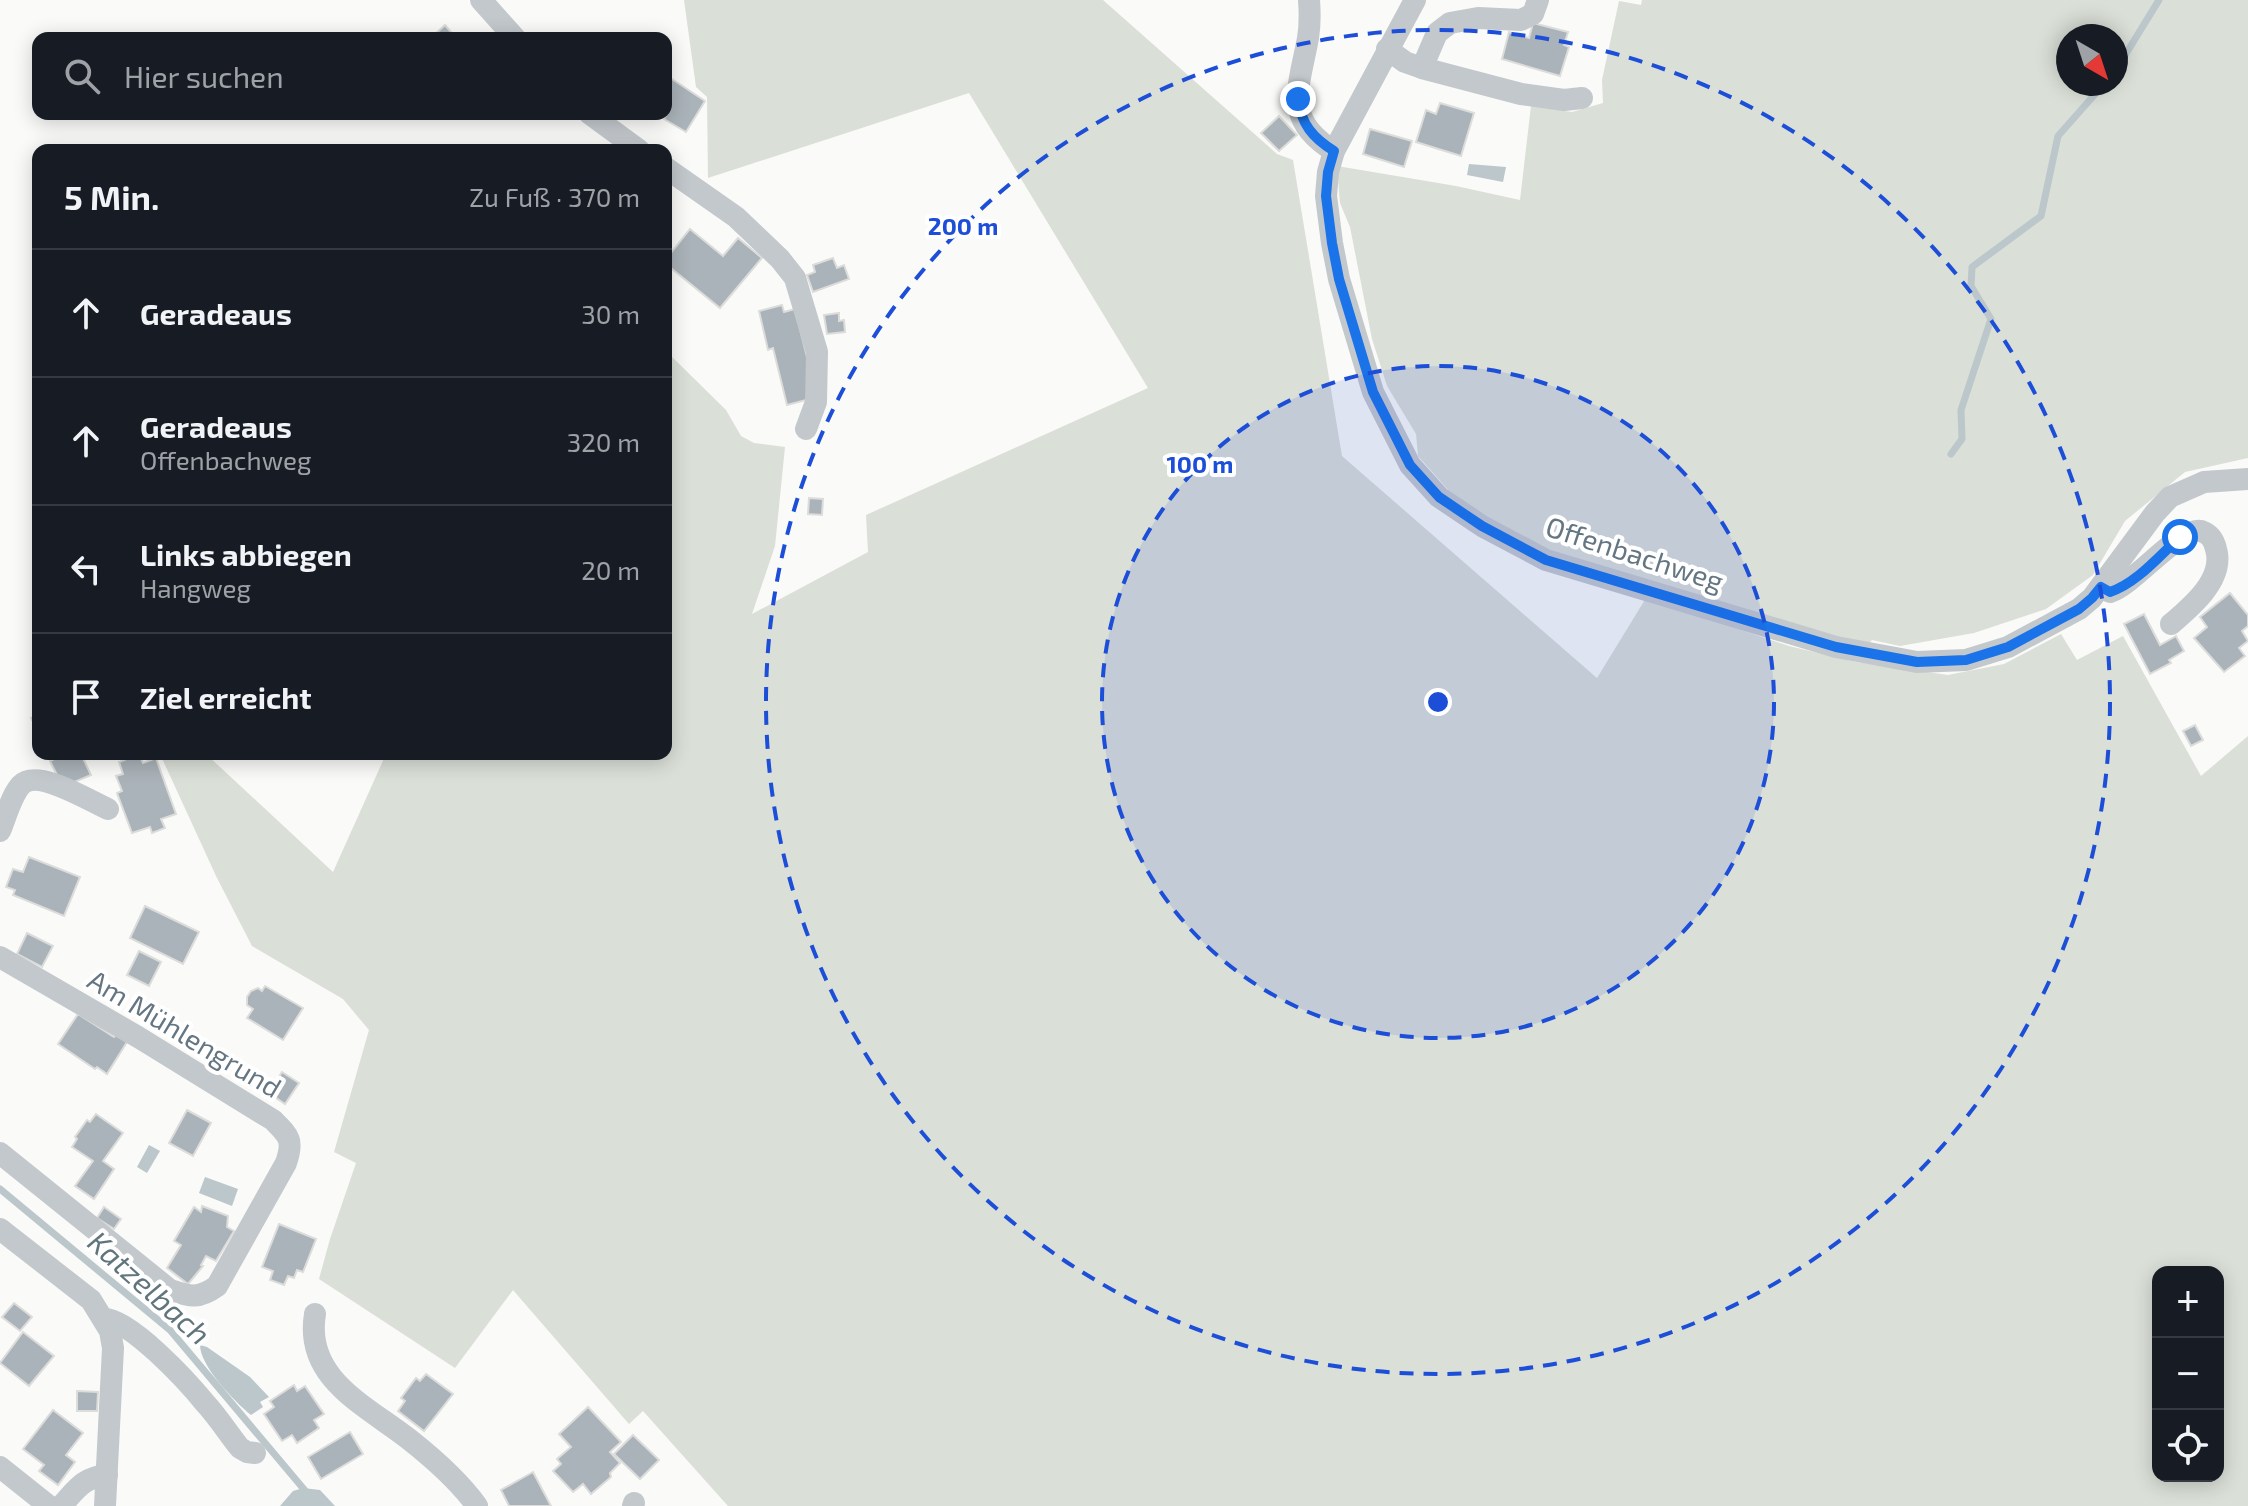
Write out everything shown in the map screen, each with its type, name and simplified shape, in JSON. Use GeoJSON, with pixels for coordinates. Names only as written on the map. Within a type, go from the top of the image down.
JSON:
{"type":"FeatureCollection","features":[{"type":"Feature","properties":{"kind":"street"},"geometry":{"type":"LineString","coordinates":[[481,0],[510,32]]}},
{"type":"Feature","properties":{"kind":"street"},"geometry":{"type":"LineString","coordinates":[[1309,0],[1308,39],[1301,62],[1298,99],[1300,115],[1317,139],[1334,151]]}},
{"type":"Feature","properties":{"kind":"street","name":"Offenbachweg"},"geometry":{"type":"LineString","coordinates":[[1415,0],[1334,151],[1326,196],[1339,279],[1373,392],[1410,465],[1439,497],[1482,526],[1546,560],[1836,647],[1917,662],[1966,660],[2008,647],[2079,609],[2101,587],[2170,497],[2204,482],[2248,479]]}},
{"type":"Feature","properties":{"kind":"street"},"geometry":{"type":"LineString","coordinates":[[1422,68],[1437,33],[1450,23],[1478,18],[1521,20],[1533,14],[1538,0]]}},
{"type":"Feature","properties":{"kind":"street"},"geometry":{"type":"LineString","coordinates":[[1387,49],[1405,62],[1422,68],[1521,94],[1564,100],[1582,98]]}},
{"type":"Feature","properties":{"kind":"street"},"geometry":{"type":"LineString","coordinates":[[598,120],[631,144]]}},
{"type":"Feature","properties":{"kind":"street"},"geometry":{"type":"LineString","coordinates":[[672,172],[736,217],[780,259],[795,278],[817,352],[816,402],[806,429]]}},
{"type":"Feature","properties":{"kind":"street"},"geometry":{"type":"LineString","coordinates":[[2101,587],[2110,592],[2118,589],[2180,537],[2191,531],[2202,531],[2211,537],[2216,547],[2219,561],[2215,574],[2198,598],[2171,624]]}},
{"type":"Feature","properties":{"kind":"street"},"geometry":{"type":"LineString","coordinates":[[0,831],[19,787],[27,780],[37,778],[108,809]]}},
{"type":"Feature","properties":{"kind":"street","name":"Am Mühlengrund"},"geometry":{"type":"LineString","coordinates":[[0,957],[273,1120],[288,1135],[291,1149],[217,1286],[204,1296],[188,1296],[170,1290],[0,1153]]}},
{"type":"Feature","properties":{"kind":"street"},"geometry":{"type":"LineString","coordinates":[[0,1229],[91,1300],[110,1331],[113,1348],[105,1506]]}},
{"type":"Feature","properties":{"kind":"street"},"geometry":{"type":"LineString","coordinates":[[315,1314],[312,1330],[314,1344],[332,1378],[360,1406],[412,1441],[445,1470],[477,1506]]}},
{"type":"Feature","properties":{"kind":"street"},"geometry":{"type":"LineString","coordinates":[[104,1319],[113,1319],[124,1325],[158,1354],[207,1405],[240,1448],[255,1453]]}},
{"type":"Feature","properties":{"kind":"street"},"geometry":{"type":"LineString","coordinates":[[0,1467],[49,1506]]}},
{"type":"Feature","properties":{"kind":"street"},"geometry":{"type":"LineString","coordinates":[[61,1506],[83,1482],[92,1476],[107,1475]]}},
{"type":"Feature","properties":{"kind":"shaded area"},"geometry":{"type":"Polygon","coordinates":[[[684,0],[1103,0],[1277,154],[1293,160],[1342,456],[1597,678],[1646,598],[1789,646],[1856,662],[1948,675],[2004,664],[2061,634],[2077,660],[2123,636],[2201,776],[2248,736],[2248,1506],[728,1506],[643,1411],[629,1424],[513,1290],[455,1368],[319,1279],[356,1163],[334,1152],[369,1030],[343,999],[252,946],[163,760],[212,760],[333,872],[383,760],[672,760],[672,357],[726,410],[741,436],[754,443],[785,447],[775,546],[752,614],[868,552],[866,515],[1148,388],[969,93],[708,178],[707,97],[696,87],[684,0]]]}},
{"type":"Feature","properties":{"kind":"shaded area"},"geometry":{"type":"Polygon","coordinates":[[[1642,0],[2248,0],[2248,458],[2185,472],[2125,521],[2093,575],[2046,609],[1974,633],[1900,646],[1872,640],[1864,649],[1558,554],[1459,502],[1418,456],[1416,434],[1387,386],[1372,339],[1350,227],[1340,203],[1337,166],[1520,200],[1531,106],[1572,112],[1603,103],[1602,80],[1619,1],[1641,5],[1642,0]]]}},
{"type":"Feature","properties":{"kind":"shaded area"},"geometry":{"type":"Polygon","coordinates":[[[1469,164],[1506,167],[1503,182],[1467,175],[1469,164]]]}},
{"type":"Feature","properties":{"kind":"shaded area"},"geometry":{"type":"Polygon","coordinates":[[[149,1145],[160,1151],[147,1173],[137,1167],[149,1145]]]}},
{"type":"Feature","properties":{"kind":"shaded area"},"geometry":{"type":"Polygon","coordinates":[[[205,1177],[238,1189],[232,1206],[199,1193],[205,1177]]]}},
{"type":"Feature","properties":{"kind":"shaded area"},"geometry":{"type":"Polygon","coordinates":[[[200,1345],[250,1377],[269,1397],[260,1402],[263,1407],[251,1415],[236,1401],[212,1373],[200,1345]]]}},
{"type":"Feature","properties":{"kind":"shaded area"},"geometry":{"type":"Polygon","coordinates":[[[303,1488],[320,1490],[335,1506],[280,1506],[293,1491],[303,1488]]]}},
{"type":"Feature","properties":{"kind":"building"},"geometry":{"type":"Polygon","coordinates":[[[1533,23],[1568,32],[1564,45],[1569,47],[1560,76],[1502,59],[1509,32],[1529,38],[1533,23]]]}},
{"type":"Feature","properties":{"kind":"building"},"geometry":{"type":"Polygon","coordinates":[[[445,25],[451,32],[437,32],[445,25]]]}},
{"type":"Feature","properties":{"kind":"building"},"geometry":{"type":"Polygon","coordinates":[[[672,79],[705,101],[686,132],[666,120],[672,120],[672,79]]]}},
{"type":"Feature","properties":{"kind":"building"},"geometry":{"type":"Polygon","coordinates":[[[1440,103],[1474,113],[1461,156],[1416,142],[1426,110],[1436,114],[1440,103]]]}},
{"type":"Feature","properties":{"kind":"building"},"geometry":{"type":"Polygon","coordinates":[[[1279,116],[1297,135],[1279,151],[1261,133],[1279,116]]]}},
{"type":"Feature","properties":{"kind":"building"},"geometry":{"type":"Polygon","coordinates":[[[1370,129],[1412,141],[1404,167],[1363,154],[1370,129]]]}},
{"type":"Feature","properties":{"kind":"building"},"geometry":{"type":"Polygon","coordinates":[[[690,229],[723,256],[738,238],[762,258],[720,308],[672,269],[672,252],[690,229]]]}},
{"type":"Feature","properties":{"kind":"building"},"geometry":{"type":"Polygon","coordinates":[[[833,258],[837,268],[844,265],[849,279],[813,292],[807,275],[815,272],[813,265],[833,258]]]}},
{"type":"Feature","properties":{"kind":"building"},"geometry":{"type":"Polygon","coordinates":[[[782,305],[784,312],[795,309],[813,381],[810,399],[787,405],[773,348],[768,350],[759,311],[782,305]]]}},
{"type":"Feature","properties":{"kind":"building"},"geometry":{"type":"Polygon","coordinates":[[[839,313],[839,321],[844,320],[845,332],[827,334],[824,315],[839,313]]]}},
{"type":"Feature","properties":{"kind":"building"},"geometry":{"type":"Polygon","coordinates":[[[809,498],[823,499],[822,515],[808,514],[809,498]]]}},
{"type":"Feature","properties":{"kind":"building"},"geometry":{"type":"Polygon","coordinates":[[[2230,593],[2248,615],[2248,626],[2242,631],[2248,641],[2239,648],[2245,656],[2224,672],[2194,638],[2207,627],[2200,617],[2230,593]]]}},
{"type":"Feature","properties":{"kind":"building"},"geometry":{"type":"Polygon","coordinates":[[[2144,614],[2160,645],[2176,636],[2184,651],[2169,660],[2171,663],[2150,674],[2124,624],[2144,614]]]}},
{"type":"Feature","properties":{"kind":"building"},"geometry":{"type":"Polygon","coordinates":[[[2195,725],[2203,740],[2191,746],[2183,731],[2195,725]]]}},
{"type":"Feature","properties":{"kind":"building"},"geometry":{"type":"Polygon","coordinates":[[[84,760],[91,775],[70,784],[58,777],[50,761],[84,760]]]}},
{"type":"Feature","properties":{"kind":"building"},"geometry":{"type":"Polygon","coordinates":[[[157,760],[176,814],[161,819],[165,828],[152,833],[150,827],[132,833],[117,793],[122,791],[116,776],[123,774],[119,762],[157,760]]]}},
{"type":"Feature","properties":{"kind":"building"},"geometry":{"type":"Polygon","coordinates":[[[29,857],[80,877],[64,916],[13,895],[15,890],[6,887],[13,869],[23,872],[29,857]]]}},
{"type":"Feature","properties":{"kind":"building"},"geometry":{"type":"Polygon","coordinates":[[[145,906],[199,932],[183,964],[130,938],[145,906]]]}},
{"type":"Feature","properties":{"kind":"building"},"geometry":{"type":"Polygon","coordinates":[[[27,933],[53,946],[42,967],[17,954],[27,933]]]}},
{"type":"Feature","properties":{"kind":"building"},"geometry":{"type":"Polygon","coordinates":[[[139,951],[161,962],[149,986],[127,975],[139,951]]]}},
{"type":"Feature","properties":{"kind":"building"},"geometry":{"type":"Polygon","coordinates":[[[265,986],[303,1008],[283,1040],[247,1018],[253,1009],[247,1005],[247,997],[251,991],[258,988],[262,991],[265,986]]]}},
{"type":"Feature","properties":{"kind":"building"},"geometry":{"type":"Polygon","coordinates":[[[78,1014],[127,1042],[107,1074],[58,1044],[78,1014]]]}},
{"type":"Feature","properties":{"kind":"building"},"geometry":{"type":"Polygon","coordinates":[[[282,1072],[299,1083],[285,1104],[269,1093],[282,1072]]]}},
{"type":"Feature","properties":{"kind":"building"},"geometry":{"type":"Polygon","coordinates":[[[187,1110],[211,1123],[193,1156],[169,1143],[187,1110]]]}},
{"type":"Feature","properties":{"kind":"building"},"geometry":{"type":"Polygon","coordinates":[[[96,1114],[123,1133],[103,1161],[114,1169],[94,1199],[75,1186],[93,1161],[72,1147],[87,1120],[90,1122],[96,1114]]]}},
{"type":"Feature","properties":{"kind":"building"},"geometry":{"type":"Polygon","coordinates":[[[202,1206],[228,1216],[227,1227],[234,1231],[216,1261],[206,1256],[203,1266],[188,1284],[167,1268],[181,1245],[174,1241],[194,1207],[201,1212],[202,1206]]]}},
{"type":"Feature","properties":{"kind":"building"},"geometry":{"type":"Polygon","coordinates":[[[104,1207],[121,1219],[114,1229],[97,1218],[104,1207]]]}},
{"type":"Feature","properties":{"kind":"building"},"geometry":{"type":"Polygon","coordinates":[[[279,1224],[316,1239],[303,1272],[297,1270],[294,1278],[288,1276],[284,1285],[270,1280],[273,1271],[262,1267],[279,1224]]]}},
{"type":"Feature","properties":{"kind":"building"},"geometry":{"type":"Polygon","coordinates":[[[14,1303],[32,1317],[20,1331],[2,1317],[14,1303]]]}},
{"type":"Feature","properties":{"kind":"building"},"geometry":{"type":"Polygon","coordinates":[[[23,1332],[54,1356],[29,1386],[0,1363],[23,1332]]]}},
{"type":"Feature","properties":{"kind":"building"},"geometry":{"type":"Polygon","coordinates":[[[426,1374],[453,1394],[424,1431],[398,1411],[405,1401],[401,1398],[416,1378],[420,1381],[426,1374]]]}},
{"type":"Feature","properties":{"kind":"building"},"geometry":{"type":"Polygon","coordinates":[[[294,1385],[297,1391],[305,1386],[324,1414],[314,1420],[319,1428],[297,1443],[292,1435],[282,1441],[264,1414],[274,1407],[270,1401],[294,1385]]]}},
{"type":"Feature","properties":{"kind":"building"},"geometry":{"type":"Polygon","coordinates":[[[77,1391],[98,1392],[97,1411],[77,1411],[77,1391]]]}},
{"type":"Feature","properties":{"kind":"building"},"geometry":{"type":"Polygon","coordinates":[[[588,1407],[621,1442],[610,1452],[620,1463],[610,1473],[611,1477],[591,1494],[583,1484],[573,1492],[553,1471],[561,1464],[557,1459],[571,1447],[559,1434],[588,1407]]]}},
{"type":"Feature","properties":{"kind":"building"},"geometry":{"type":"Polygon","coordinates":[[[53,1410],[83,1433],[66,1455],[75,1462],[58,1485],[39,1471],[44,1465],[23,1449],[53,1410]]]}},
{"type":"Feature","properties":{"kind":"building"},"geometry":{"type":"Polygon","coordinates":[[[350,1432],[363,1454],[321,1479],[308,1457],[350,1432]]]}},
{"type":"Feature","properties":{"kind":"building"},"geometry":{"type":"Polygon","coordinates":[[[633,1435],[659,1460],[640,1479],[614,1454],[633,1435]]]}},
{"type":"Feature","properties":{"kind":"building"},"geometry":{"type":"Polygon","coordinates":[[[533,1472],[551,1506],[509,1506],[501,1490],[533,1472]]]}},
{"type":"Feature","properties":{"kind":"waterway"},"geometry":{"type":"LineString","coordinates":[[2128,50],[2159,0]]}},
{"type":"Feature","properties":{"kind":"waterway"},"geometry":{"type":"LineString","coordinates":[[1951,454],[1962,439],[1961,410],[1991,319],[1971,286],[1972,267],[2041,216],[2058,136],[2093,96]]}},
{"type":"Feature","properties":{"kind":"waterway","name":"Katzelbach"},"geometry":{"type":"LineString","coordinates":[[0,1189],[170,1330],[318,1506]]}},
{"type":"Feature","properties":{"kind":"route"},"geometry":{"type":"LineString","coordinates":[[1298,99],[1300,115],[1307,128],[1334,151],[1326,196],[1339,279],[1373,392],[1410,465],[1439,497],[1482,526],[1546,560],[1836,647],[1917,662],[1966,660],[2008,647],[2079,609],[2101,587],[2110,592],[2118,589],[2180,537]]}}]}
